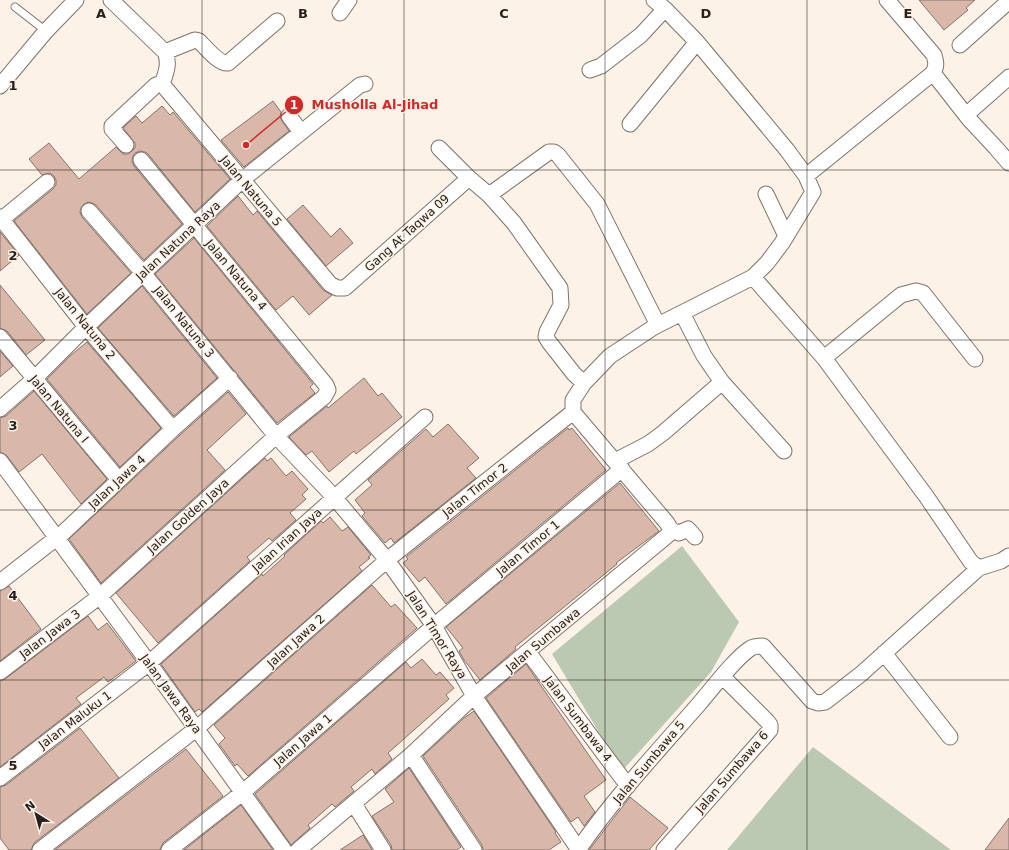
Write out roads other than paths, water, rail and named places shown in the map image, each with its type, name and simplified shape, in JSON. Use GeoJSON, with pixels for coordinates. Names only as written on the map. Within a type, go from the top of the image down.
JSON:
{"type":"FeatureCollection","features":[{"type":"Feature","properties":{"kind":"street"},"geometry":{"type":"LineString","coordinates":[[0,86],[46,31],[76,0]]}},
{"type":"Feature","properties":{"kind":"street"},"geometry":{"type":"LineString","coordinates":[[111,0],[165,52],[168,66],[162,84],[156,85],[113,124],[112,129],[126,145]]}},
{"type":"Feature","properties":{"kind":"street"},"geometry":{"type":"LineString","coordinates":[[340,13],[349,0]]}},
{"type":"Feature","properties":{"kind":"street"},"geometry":{"type":"LineString","coordinates":[[806,176],[936,69],[934,55],[887,0]]}},
{"type":"Feature","properties":{"kind":"street"},"geometry":{"type":"LineString","coordinates":[[960,45],[1009,1]]}},
{"type":"Feature","properties":{"kind":"street"},"geometry":{"type":"LineString","coordinates":[[590,70],[601,66],[641,35],[660,5],[697,42],[787,150],[806,176],[813,190],[813,194],[767,264],[753,277],[658,325],[625,345],[610,356],[584,383],[573,400],[568,416],[618,465],[667,523],[671,530],[679,533],[688,529],[695,537]]}},
{"type":"Feature","properties":{"kind":"street"},"geometry":{"type":"LineString","coordinates":[[165,52],[195,40],[199,41],[220,62],[226,64],[277,21]]}},
{"type":"Feature","properties":{"kind":"street"},"geometry":{"type":"LineString","coordinates":[[630,124],[697,42]]}},
{"type":"Feature","properties":{"kind":"street"},"geometry":{"type":"LineString","coordinates":[[933,73],[966,115],[1009,163]]}},
{"type":"Feature","properties":{"kind":"street"},"geometry":{"type":"LineString","coordinates":[[966,115],[1009,77]]}},
{"type":"Feature","properties":{"kind":"street","name":"Jalan Natuna 5"},"geometry":{"type":"LineString","coordinates":[[162,84],[330,284],[337,288],[345,288]]}},
{"type":"Feature","properties":{"kind":"street","name":"Jalan Natuna Raya"},"geometry":{"type":"LineString","coordinates":[[0,409],[34,379],[86,327],[242,180],[360,85],[365,84]]}},
{"type":"Feature","properties":{"kind":"street"},"geometry":{"type":"LineString","coordinates":[[289,116],[302,132]]}},
{"type":"Feature","properties":{"kind":"street"},"geometry":{"type":"LineString","coordinates":[[439,148],[469,178],[489,195],[514,223],[560,288],[561,305],[547,332],[546,337],[553,348],[584,383]]}},
{"type":"Feature","properties":{"kind":"street"},"geometry":{"type":"LineString","coordinates":[[489,195],[549,152],[554,152],[558,155],[597,204],[658,325]]}},
{"type":"Feature","properties":{"kind":"street","name":"Jalan Natuna 4"},"geometry":{"type":"LineString","coordinates":[[141,160],[326,384],[328,390]]}},
{"type":"Feature","properties":{"kind":"street","name":"Gang At Taqwa 09"},"geometry":{"type":"LineString","coordinates":[[345,288],[469,178]]}},
{"type":"Feature","properties":{"kind":"street"},"geometry":{"type":"LineString","coordinates":[[1,218],[47,182]]}},
{"type":"Feature","properties":{"kind":"street"},"geometry":{"type":"LineString","coordinates":[[766,194],[786,236]]}},
{"type":"Feature","properties":{"kind":"street","name":"Jalan Natuna 3"},"geometry":{"type":"LineString","coordinates":[[90,210],[230,378],[276,436]]}},
{"type":"Feature","properties":{"kind":"street","name":"Jalan Natuna 2"},"geometry":{"type":"LineString","coordinates":[[1,218],[86,327],[173,429]]}},
{"type":"Feature","properties":{"kind":"street"},"geometry":{"type":"LineString","coordinates":[[753,277],[824,358],[926,496],[971,562],[979,568]]}},
{"type":"Feature","properties":{"kind":"street"},"geometry":{"type":"LineString","coordinates":[[824,358],[901,295],[916,291],[923,294],[975,359]]}},
{"type":"Feature","properties":{"kind":"street"},"geometry":{"type":"LineString","coordinates":[[682,313],[704,356],[722,382],[784,451]]}},
{"type":"Feature","properties":{"kind":"street","name":"Jalan Natuna I"},"geometry":{"type":"LineString","coordinates":[[0,337],[119,480]]}},
{"type":"Feature","properties":{"kind":"street","name":"Jalan Jawa 4"},"geometry":{"type":"LineString","coordinates":[[0,582],[57,538],[173,429],[230,378]]}},
{"type":"Feature","properties":{"kind":"street","name":"Jalan Timor 1"},"geometry":{"type":"LineString","coordinates":[[434,626],[618,465],[658,437],[722,382]]}},
{"type":"Feature","properties":{"kind":"street","name":"Jalan Golden Jaya"},"geometry":{"type":"LineString","coordinates":[[100,596],[276,436],[324,397],[328,390]]}},
{"type":"Feature","properties":{"kind":"street","name":"Jalan Timor 2"},"geometry":{"type":"LineString","coordinates":[[387,560],[568,416]]}},
{"type":"Feature","properties":{"kind":"street","name":"Jalan Irian Jaya"},"geometry":{"type":"LineString","coordinates":[[150,663],[425,417]]}},
{"type":"Feature","properties":{"kind":"street","name":"Jalan Timor Raya"},"geometry":{"type":"LineString","coordinates":[[276,436],[334,497],[387,560],[434,626],[474,696],[578,850]]}},
{"type":"Feature","properties":{"kind":"street","name":"Jalan Jawa Raya"},"geometry":{"type":"LineString","coordinates":[[0,461],[150,663],[200,726],[242,793],[284,850]]}},
{"type":"Feature","properties":{"kind":"street","name":"Jalan Sumbawa"},"geometry":{"type":"LineString","coordinates":[[298,850],[411,755],[474,696],[663,540],[671,530]]}},
{"type":"Feature","properties":{"kind":"street"},"geometry":{"type":"LineString","coordinates":[[950,737],[884,653],[979,568],[1001,561],[1009,556]]}},
{"type":"Feature","properties":{"kind":"street","name":"Jalan Jawa 2"},"geometry":{"type":"LineString","coordinates":[[40,850],[200,726],[387,560]]}},
{"type":"Feature","properties":{"kind":"street","name":"Jalan Jawa 3"},"geometry":{"type":"LineString","coordinates":[[0,672],[100,596]]}},
{"type":"Feature","properties":{"kind":"street","name":"Jalan Jawa 1"},"geometry":{"type":"LineString","coordinates":[[168,850],[242,793],[434,626]]}},
{"type":"Feature","properties":{"kind":"street","name":"Jalan Sumbawa 5"},"geometry":{"type":"LineString","coordinates":[[578,850],[628,786],[723,677],[742,656],[751,649],[757,646],[763,646],[812,701],[818,703],[825,702],[884,653]]}},
{"type":"Feature","properties":{"kind":"street","name":"Jalan Sumbawa 4"},"geometry":{"type":"LineString","coordinates":[[528,652],[628,786]]}},
{"type":"Feature","properties":{"kind":"street","name":"Jalan Maluku 1"},"geometry":{"type":"LineString","coordinates":[[0,778],[150,663]]}},
{"type":"Feature","properties":{"kind":"street","name":"Jalan Sumbawa 6"},"geometry":{"type":"LineString","coordinates":[[664,850],[770,730],[770,725],[767,721],[723,677]]}},
{"type":"Feature","properties":{"kind":"street"},"geometry":{"type":"LineString","coordinates":[[411,755],[474,850]]}},
{"type":"Feature","properties":{"kind":"street"},"geometry":{"type":"LineString","coordinates":[[354,804],[383,850]]}},
{"type":"Feature","properties":{"kind":"lane"},"geometry":{"type":"LineString","coordinates":[[15,8],[46,31]]}},
{"type":"Feature","properties":{"kind":"place","name":"Musholla Al-Jihad"},"geometry":{"type":"Point","coordinates":[246,145]}}]}
